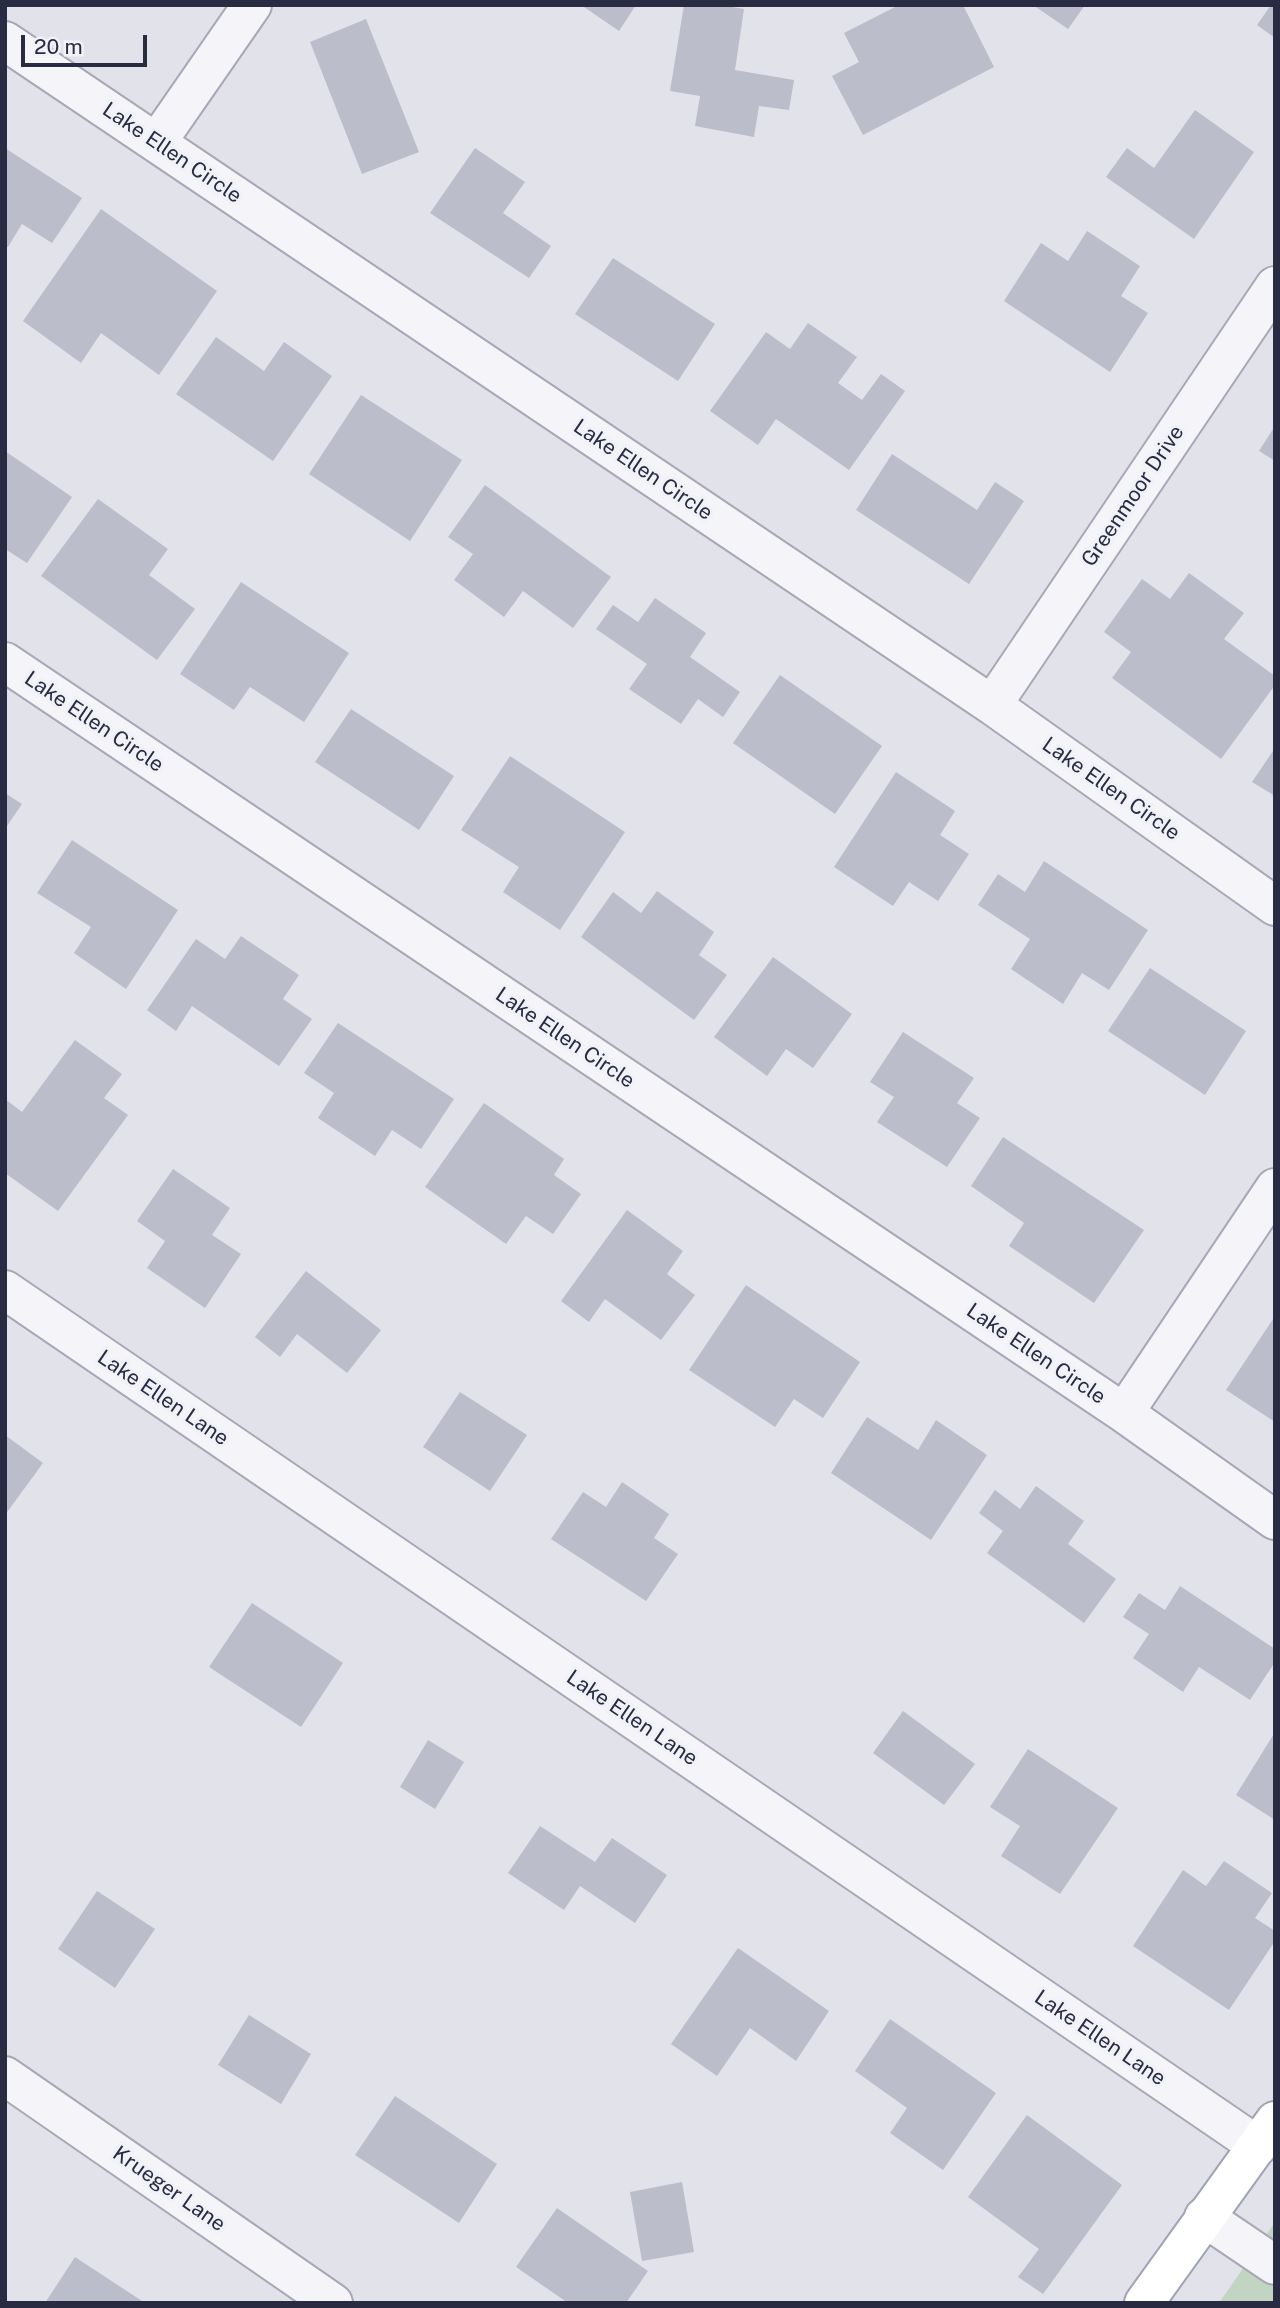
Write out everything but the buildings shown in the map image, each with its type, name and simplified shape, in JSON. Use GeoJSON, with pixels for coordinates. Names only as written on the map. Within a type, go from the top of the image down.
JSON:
{"type":"FeatureCollection","features":[{"type":"Feature","properties":{"kind":"main road"},"geometry":{"type":"LineString","coordinates":[[1144,2303],[1266,2134]]}},
{"type":"Feature","properties":{"kind":"street"},"geometry":{"type":"LineString","coordinates":[[157,142],[252,5]]}},
{"type":"Feature","properties":{"kind":"street","name":"Lake Ellen Circle"},"geometry":{"type":"LineString","coordinates":[[5,41],[992,705],[1275,906]]}},
{"type":"Feature","properties":{"kind":"street","name":"Greenmoor Drive"},"geometry":{"type":"LineString","coordinates":[[992,705],[1275,286]]}},
{"type":"Feature","properties":{"kind":"street","name":"Lake Ellen Circle"},"geometry":{"type":"LineString","coordinates":[[5,662],[1124,1413],[1275,1521]]}},
{"type":"Feature","properties":{"kind":"street","name":"Lake Ellen Circle"},"geometry":{"type":"LineString","coordinates":[[1124,1413],[1275,1188]]}},
{"type":"Feature","properties":{"kind":"street","name":"Lake Ellen Lane"},"geometry":{"type":"LineString","coordinates":[[5,1290],[1266,2134]]}},
{"type":"Feature","properties":{"kind":"street","name":"Krueger Lane"},"geometry":{"type":"LineString","coordinates":[[5,2076],[333,2303]]}},
{"type":"Feature","properties":{"kind":"street"},"geometry":{"type":"LineString","coordinates":[[1204,2217],[1275,2264]]}},
{"type":"Feature","properties":{"kind":"green space"},"geometry":{"type":"Polygon","coordinates":[[[1275,2222],[1275,2303],[1219,2303],[1275,2222]]]}}]}
